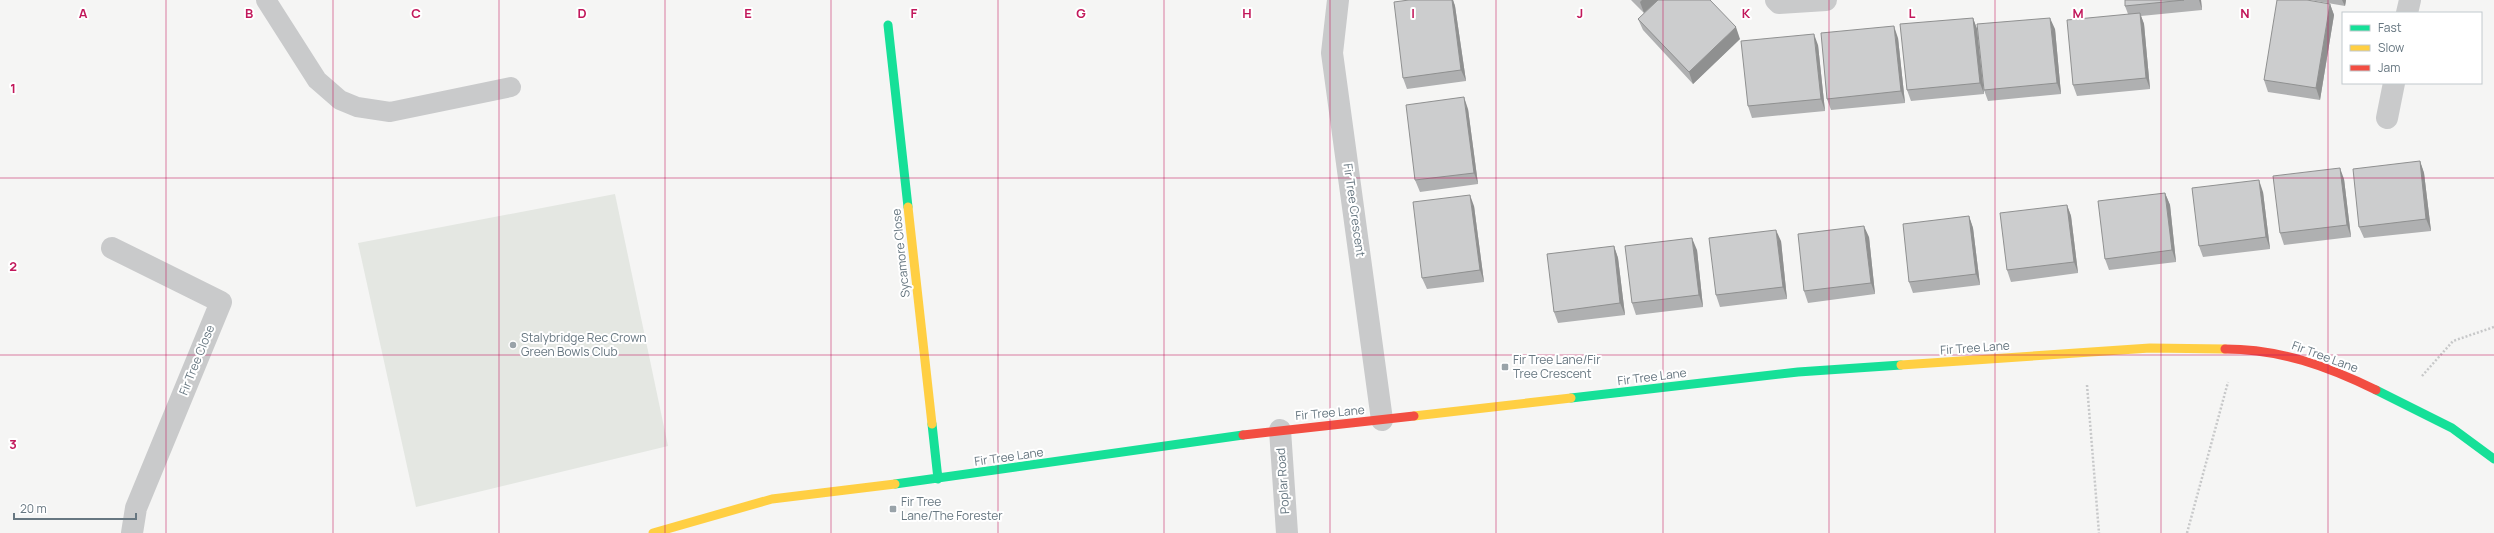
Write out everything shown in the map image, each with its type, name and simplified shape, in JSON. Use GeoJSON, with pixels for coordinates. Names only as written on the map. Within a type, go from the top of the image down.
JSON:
{"type":"FeatureCollection","features":[{"type":"Feature","properties":{"kind":"street","name":"Fir Tree Crescent"},"geometry":{"type":"LineString","coordinates":[[1338,0],[1332,53],[1382,420]]}},
{"type":"Feature","properties":{"kind":"street"},"geometry":{"type":"LineString","coordinates":[[1776,0],[1779,3],[1826,0]]}},
{"type":"Feature","properties":{"kind":"street"},"geometry":{"type":"LineString","coordinates":[[2407,12],[2410,0]]}},
{"type":"Feature","properties":{"kind":"street","name":"Sycamore Close"},"geometry":{"type":"LineString","coordinates":[[888,25],[938,479]]}},
{"type":"Feature","properties":{"kind":"street"},"geometry":{"type":"LineString","coordinates":[[2387,118],[2394,84]]}},
{"type":"Feature","properties":{"kind":"street","name":"Fir Tree Close"},"geometry":{"type":"LineString","coordinates":[[112,248],[221,302],[136,508],[132,533]]}},
{"type":"Feature","properties":{"kind":"street","name":"Fir Tree Lane"},"geometry":{"type":"LineString","coordinates":[[652,533],[685,528],[772,499],[938,479],[1280,430],[1382,420],[1798,372],[2150,348],[2236,349],[2288,355],[2349,377],[2452,428],[2494,459]]}},
{"type":"Feature","properties":{"kind":"street","name":"Poplar Road"},"geometry":{"type":"LineString","coordinates":[[1280,430],[1287,533]]}},
{"type":"Feature","properties":{"kind":"lane"},"geometry":{"type":"LineString","coordinates":[[266,0],[317,80],[340,100],[357,107],[390,112],[511,87]]}},
{"type":"Feature","properties":{"kind":"path"},"geometry":{"type":"LineString","coordinates":[[2400,402],[2453,341],[2494,327]]}},
{"type":"Feature","properties":{"kind":"path"},"geometry":{"type":"LineString","coordinates":[[2187,533],[2236,349]]}},
{"type":"Feature","properties":{"kind":"path"},"geometry":{"type":"LineString","coordinates":[[2085,353],[2099,533]]}},
{"type":"Feature","properties":{"kind":"shaded area","name":"Stalybridge Rec Crown Green Bowls Club"},"geometry":{"type":"Polygon","coordinates":[[[615,194],[668,446],[416,507],[358,243],[615,194]]]}},
{"type":"Feature","properties":{"kind":"building"},"geometry":{"type":"Polygon","coordinates":[[[1409,0],[1452,0],[1461,70],[1403,78],[1394,2],[1409,0]]]}},
{"type":"Feature","properties":{"kind":"building"},"geometry":{"type":"Polygon","coordinates":[[[1658,0],[1710,0],[1736,27],[1689,72],[1638,19],[1658,0]]]}},
{"type":"Feature","properties":{"kind":"building"},"geometry":{"type":"Polygon","coordinates":[[[2125,0],[2184,0],[2125,6],[2125,0]]]}},
{"type":"Feature","properties":{"kind":"building"},"geometry":{"type":"Polygon","coordinates":[[[2277,0],[2307,0],[2330,4],[2316,88],[2264,80],[2277,0]]]}},
{"type":"Feature","properties":{"kind":"building"},"geometry":{"type":"Polygon","coordinates":[[[2140,13],[2146,78],[2073,85],[2067,20],[2140,13]]]}},
{"type":"Feature","properties":{"kind":"building"},"geometry":{"type":"Polygon","coordinates":[[[1973,18],[1980,83],[1907,90],[1900,24],[1973,18]]]}},
{"type":"Feature","properties":{"kind":"building"},"geometry":{"type":"Polygon","coordinates":[[[2050,18],[2057,83],[1984,90],[1977,24],[2050,18]]]}},
{"type":"Feature","properties":{"kind":"building"},"geometry":{"type":"Polygon","coordinates":[[[1894,26],[1901,91],[1827,99],[1821,33],[1894,26]]]}},
{"type":"Feature","properties":{"kind":"building"},"geometry":{"type":"Polygon","coordinates":[[[1814,34],[1821,99],[1748,106],[1741,41],[1814,34]]]}},
{"type":"Feature","properties":{"kind":"building"},"geometry":{"type":"Polygon","coordinates":[[[1464,97],[1474,173],[1415,180],[1406,105],[1464,97]]]}},
{"type":"Feature","properties":{"kind":"building"},"geometry":{"type":"Polygon","coordinates":[[[2420,161],[2426,219],[2359,227],[2353,169],[2420,161]]]}},
{"type":"Feature","properties":{"kind":"building"},"geometry":{"type":"Polygon","coordinates":[[[2340,168],[2347,225],[2280,233],[2273,176],[2340,168]]]}},
{"type":"Feature","properties":{"kind":"building"},"geometry":{"type":"Polygon","coordinates":[[[2259,180],[2266,237],[2199,246],[2192,188],[2259,180]]]}},
{"type":"Feature","properties":{"kind":"building"},"geometry":{"type":"Polygon","coordinates":[[[2165,193],[2172,250],[2105,259],[2098,201],[2165,193]]]}},
{"type":"Feature","properties":{"kind":"building"},"geometry":{"type":"Polygon","coordinates":[[[1470,195],[1480,270],[1422,278],[1413,202],[1470,195]]]}},
{"type":"Feature","properties":{"kind":"building"},"geometry":{"type":"Polygon","coordinates":[[[2067,205],[2074,262],[2007,270],[2000,213],[2067,205]]]}},
{"type":"Feature","properties":{"kind":"building"},"geometry":{"type":"Polygon","coordinates":[[[1969,216],[1976,274],[1909,282],[1903,224],[1969,216]]]}},
{"type":"Feature","properties":{"kind":"building"},"geometry":{"type":"Polygon","coordinates":[[[1864,226],[1871,283],[1804,291],[1798,234],[1864,226]]]}},
{"type":"Feature","properties":{"kind":"building"},"geometry":{"type":"Polygon","coordinates":[[[1776,230],[1783,287],[1716,295],[1709,238],[1776,230]]]}},
{"type":"Feature","properties":{"kind":"building"},"geometry":{"type":"Polygon","coordinates":[[[1692,238],[1699,295],[1632,303],[1625,246],[1692,238]]]}},
{"type":"Feature","properties":{"kind":"building"},"geometry":{"type":"Polygon","coordinates":[[[1614,246],[1620,303],[1554,312],[1547,254],[1614,246]]]}},
{"type":"Feature","properties":{"kind":"traffic: fast"},"geometry":{"type":"LineString","coordinates":[[888,25],[908,207]]}},
{"type":"Feature","properties":{"kind":"traffic: fast"},"geometry":{"type":"LineString","coordinates":[[1571,398],[1798,372],[1901,365]]}},
{"type":"Feature","properties":{"kind":"traffic: fast"},"geometry":{"type":"LineString","coordinates":[[2376,390],[2452,428],[2494,459]]}},
{"type":"Feature","properties":{"kind":"traffic: fast"},"geometry":{"type":"LineString","coordinates":[[932,424],[938,479]]}},
{"type":"Feature","properties":{"kind":"traffic: fast"},"geometry":{"type":"LineString","coordinates":[[895,484],[1243,435]]}},
{"type":"Feature","properties":{"kind":"traffic: slow"},"geometry":{"type":"LineString","coordinates":[[908,207],[932,424]]}},
{"type":"Feature","properties":{"kind":"traffic: slow"},"geometry":{"type":"LineString","coordinates":[[1901,365],[2150,348],[2225,349]]}},
{"type":"Feature","properties":{"kind":"traffic: slow"},"geometry":{"type":"LineString","coordinates":[[1414,416],[1571,398]]}},
{"type":"Feature","properties":{"kind":"traffic: slow"},"geometry":{"type":"LineString","coordinates":[[653,533],[772,499],[895,484]]}},
{"type":"Feature","properties":{"kind":"traffic: jam"},"geometry":{"type":"LineString","coordinates":[[2225,349],[2265,352],[2303,360],[2339,373],[2376,390]]}},
{"type":"Feature","properties":{"kind":"traffic: jam"},"geometry":{"type":"LineString","coordinates":[[1243,435],[1414,416]]}},
{"type":"Feature","properties":{"kind":"place","name":"Stalybridge Rec Crown Green Bowls Club"},"geometry":{"type":"Point","coordinates":[513,345]}},
{"type":"Feature","properties":{"kind":"place","name":"Fir Tree Lane/Fir Tree Crescent"},"geometry":{"type":"Point","coordinates":[1505,367]}},
{"type":"Feature","properties":{"kind":"place","name":"Fir Tree Lane/The Forester"},"geometry":{"type":"Point","coordinates":[893,509]}}]}
